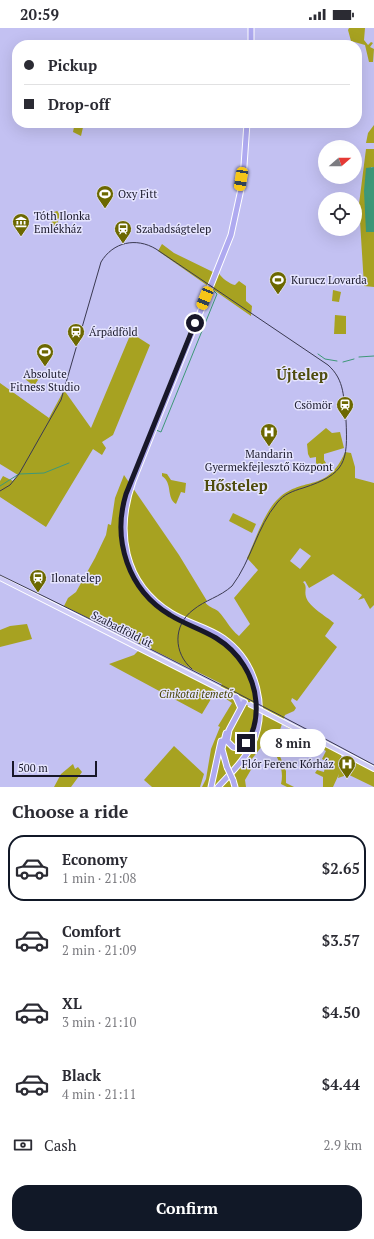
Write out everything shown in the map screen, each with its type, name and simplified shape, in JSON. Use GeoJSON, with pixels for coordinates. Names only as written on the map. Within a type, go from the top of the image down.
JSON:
{"type":"FeatureCollection","features":[{"type":"Feature","properties":{"kind":"highway"},"geometry":{"type":"LineString","coordinates":[[250,28],[250,40]]}},
{"type":"Feature","properties":{"kind":"highway"},"geometry":{"type":"LineString","coordinates":[[217,787],[238,761],[253,732],[256,711],[255,696],[251,679],[242,662],[229,647],[216,637],[173,617],[148,598],[136,583],[128,566],[122,546],[120,529],[122,509],[126,494],[213,278],[229,234],[241,179],[246,128]]}},
{"type":"Feature","properties":{"kind":"highway"},"geometry":{"type":"LineString","coordinates":[[217,787],[245,757],[256,733],[259,707],[254,678],[241,655],[226,641],[209,630],[172,613],[148,593],[134,574],[127,556],[123,522],[133,481],[231,235],[242,189],[246,128]]}},
{"type":"Feature","properties":{"kind":"highway"},"geometry":{"type":"LineString","coordinates":[[235,787],[222,751],[224,737],[245,704],[236,698]]}},
{"type":"Feature","properties":{"kind":"highway"},"geometry":{"type":"LineString","coordinates":[[228,730],[228,741],[231,746],[237,748],[245,744],[253,732]]}},
{"type":"Feature","properties":{"kind":"highway"},"geometry":{"type":"LineString","coordinates":[[210,787],[219,747],[228,730]]}},
{"type":"Feature","properties":{"kind":"main road","name":"Szabadföld út"},"geometry":{"type":"LineString","coordinates":[[0,578],[236,698]]}},
{"type":"Feature","properties":{"kind":"main road"},"geometry":{"type":"LineString","coordinates":[[245,704],[268,714],[374,769]]}},
{"type":"Feature","properties":{"kind":"green space"},"geometry":{"type":"Polygon","coordinates":[[[349,28],[365,28],[364,40],[368,45],[371,42],[373,43],[370,47],[374,49],[373,62],[369,62],[365,45],[362,44],[362,40],[351,40],[348,30],[349,28]]]}},
{"type":"Feature","properties":{"kind":"green space"},"geometry":{"type":"Polygon","coordinates":[[[374,125],[374,143],[366,143],[368,133],[374,125]]]}},
{"type":"Feature","properties":{"kind":"green space"},"geometry":{"type":"Polygon","coordinates":[[[74,128],[83,128],[81,136],[73,132],[74,128]]]}},
{"type":"Feature","properties":{"kind":"green space"},"geometry":{"type":"Polygon","coordinates":[[[366,149],[374,149],[374,167],[371,167],[366,232],[374,232],[374,287],[364,286],[361,236],[362,192],[361,192],[366,149]]]}},
{"type":"Feature","properties":{"kind":"green space"},"geometry":{"type":"Polygon","coordinates":[[[57,211],[60,213],[57,226],[53,227],[51,225],[54,212],[57,211]]]}},
{"type":"Feature","properties":{"kind":"green space"},"geometry":{"type":"Polygon","coordinates":[[[162,244],[174,253],[213,272],[219,273],[224,279],[235,285],[239,281],[246,286],[246,301],[252,306],[251,316],[158,251],[162,244]]]}},
{"type":"Feature","properties":{"kind":"green space"},"geometry":{"type":"Polygon","coordinates":[[[333,290],[341,292],[339,302],[332,301],[333,290]]]}},
{"type":"Feature","properties":{"kind":"green space"},"geometry":{"type":"Polygon","coordinates":[[[335,315],[346,316],[346,334],[334,334],[335,315]]]}},
{"type":"Feature","properties":{"kind":"green space"},"geometry":{"type":"Polygon","coordinates":[[[131,333],[150,345],[113,435],[102,442],[106,448],[102,455],[93,449],[46,527],[0,497],[0,481],[3,476],[13,481],[18,475],[0,464],[0,383],[49,418],[64,390],[91,428],[131,333]]]}},
{"type":"Feature","properties":{"kind":"green space"},"geometry":{"type":"Polygon","coordinates":[[[32,371],[40,377],[34,386],[25,379],[32,371]]]}},
{"type":"Feature","properties":{"kind":"green space"},"geometry":{"type":"Polygon","coordinates":[[[326,428],[332,433],[340,432],[344,448],[324,454],[324,460],[326,463],[321,468],[316,463],[316,457],[310,458],[307,444],[326,428]]]}},
{"type":"Feature","properties":{"kind":"green space"},"geometry":{"type":"Polygon","coordinates":[[[345,452],[351,453],[355,467],[355,478],[374,483],[374,605],[370,609],[364,598],[358,600],[362,595],[333,574],[309,588],[305,581],[303,582],[308,601],[314,608],[334,623],[325,636],[337,647],[297,701],[292,698],[291,701],[296,708],[294,711],[285,715],[282,723],[333,750],[341,755],[342,759],[350,760],[374,771],[374,787],[341,771],[347,775],[338,778],[339,774],[333,787],[323,787],[323,777],[315,773],[317,770],[324,772],[326,761],[322,759],[326,751],[282,724],[276,741],[279,754],[286,771],[286,783],[294,787],[287,787],[281,784],[282,772],[279,761],[266,741],[247,765],[252,768],[245,780],[246,787],[202,787],[206,779],[211,749],[220,727],[218,726],[232,703],[216,692],[222,684],[64,606],[68,598],[76,592],[106,535],[108,524],[111,525],[115,498],[124,475],[179,555],[207,601],[205,602],[206,604],[218,611],[239,636],[250,624],[234,598],[258,570],[247,558],[269,510],[279,498],[288,491],[323,479],[338,465],[345,452]],[[300,548],[290,561],[300,569],[311,556],[300,548]]]}},
{"type":"Feature","properties":{"kind":"green space"},"geometry":{"type":"Polygon","coordinates":[[[162,473],[167,474],[171,480],[186,483],[185,493],[181,492],[176,504],[171,498],[167,482],[162,476],[162,473]]]}},
{"type":"Feature","properties":{"kind":"green space"},"geometry":{"type":"Polygon","coordinates":[[[233,513],[256,524],[252,533],[229,521],[233,513]]]}},
{"type":"Feature","properties":{"kind":"green space"},"geometry":{"type":"Polygon","coordinates":[[[27,624],[32,639],[0,647],[0,630],[10,626],[27,624]]]}},
{"type":"Feature","properties":{"kind":"green space","name":"Cinkotai temető"},"geometry":{"type":"Polygon","coordinates":[[[139,650],[217,689],[202,714],[109,664],[134,655],[139,650]]]}},
{"type":"Feature","properties":{"kind":"green space"},"geometry":{"type":"Polygon","coordinates":[[[174,746],[204,774],[200,787],[152,787],[144,780],[174,746]]]}},
{"type":"Feature","properties":{"kind":"green space"},"geometry":{"type":"Polygon","coordinates":[[[73,764],[75,769],[78,767],[82,772],[71,787],[54,787],[61,774],[73,764]]]}},
{"type":"Feature","properties":{"kind":"shaded area"},"geometry":{"type":"Polygon","coordinates":[[[374,167],[374,232],[366,232],[364,191],[366,168],[374,167]]]}},
{"type":"Feature","properties":{"kind":"waterway"},"geometry":{"type":"LineString","coordinates":[[156,430],[161,432],[217,294],[214,291]]}},
{"type":"Feature","properties":{"kind":"waterway"},"geometry":{"type":"LineString","coordinates":[[318,354],[325,359],[337,361]]}},
{"type":"Feature","properties":{"kind":"waterway"},"geometry":{"type":"LineString","coordinates":[[359,357],[374,356]]}},
{"type":"Feature","properties":{"kind":"waterway"},"geometry":{"type":"LineString","coordinates":[[343,362],[354,359]]}},
{"type":"Feature","properties":{"kind":"waterway"},"geometry":{"type":"LineString","coordinates":[[0,486],[19,474],[44,473],[69,463]]}},
{"type":"Feature","properties":{"kind":"tram line"},"geometry":{"type":"LineString","coordinates":[[0,491],[10,485],[19,474],[61,400],[101,262],[112,250],[118,246],[126,244],[141,243],[156,249],[328,365],[334,371],[341,383],[344,397],[345,420]]}},
{"type":"Feature","properties":{"kind":"tram line"},"geometry":{"type":"LineString","coordinates":[[192,669],[181,655],[178,639],[179,631],[186,616],[193,610],[223,593],[232,586],[239,576],[270,512],[283,497],[296,490],[317,483],[336,471],[345,456],[346,420]]}},
{"type":"Feature","properties":{"kind":"tram line"},"geometry":{"type":"LineString","coordinates":[[0,575],[188,668],[374,765]]}},
{"type":"Feature","properties":{"kind":"place","name":"Oxy Fitt"},"geometry":{"type":"Point","coordinates":[105,209]}},
{"type":"Feature","properties":{"kind":"place","name":"Tóth Ilonka Emlékház"},"geometry":{"type":"Point","coordinates":[21,237]}},
{"type":"Feature","properties":{"kind":"place","name":"Szabadságtelep"},"geometry":{"type":"Point","coordinates":[123,244]}},
{"type":"Feature","properties":{"kind":"place","name":"Kurucz Lovarda"},"geometry":{"type":"Point","coordinates":[278,295]}},
{"type":"Feature","properties":{"kind":"place","name":"Árpádföld"},"geometry":{"type":"Point","coordinates":[76,347]}},
{"type":"Feature","properties":{"kind":"place","name":"Absolute Fitness Studio"},"geometry":{"type":"Point","coordinates":[45,367]}},
{"type":"Feature","properties":{"kind":"place","name":"Csömör"},"geometry":{"type":"Point","coordinates":[345,420]}},
{"type":"Feature","properties":{"kind":"place","name":"Mandarin Gyermekfejlesztő Központ"},"geometry":{"type":"Point","coordinates":[269,447]}},
{"type":"Feature","properties":{"kind":"place","name":"Ilonatelep"},"geometry":{"type":"Point","coordinates":[38,593]}},
{"type":"Feature","properties":{"kind":"place","name":"Flór Ferenc Kórház"},"geometry":{"type":"Point","coordinates":[347,779]}},
{"type":"Feature","properties":{"kind":"district","name":"Újtelep"},"geometry":{"type":"Point","coordinates":[302,375]}},
{"type":"Feature","properties":{"kind":"district","name":"Hőstelep"},"geometry":{"type":"Point","coordinates":[236,486]}},
{"type":"Feature","properties":{"kind":"route"},"geometry":{"type":"LineString","coordinates":[[195,323],[126,494],[121,517],[121,542],[131,573],[143,592],[162,610],[173,617],[216,637],[233,651],[244,665],[252,683],[256,707],[256,719],[253,732],[246,743]]}}]}
